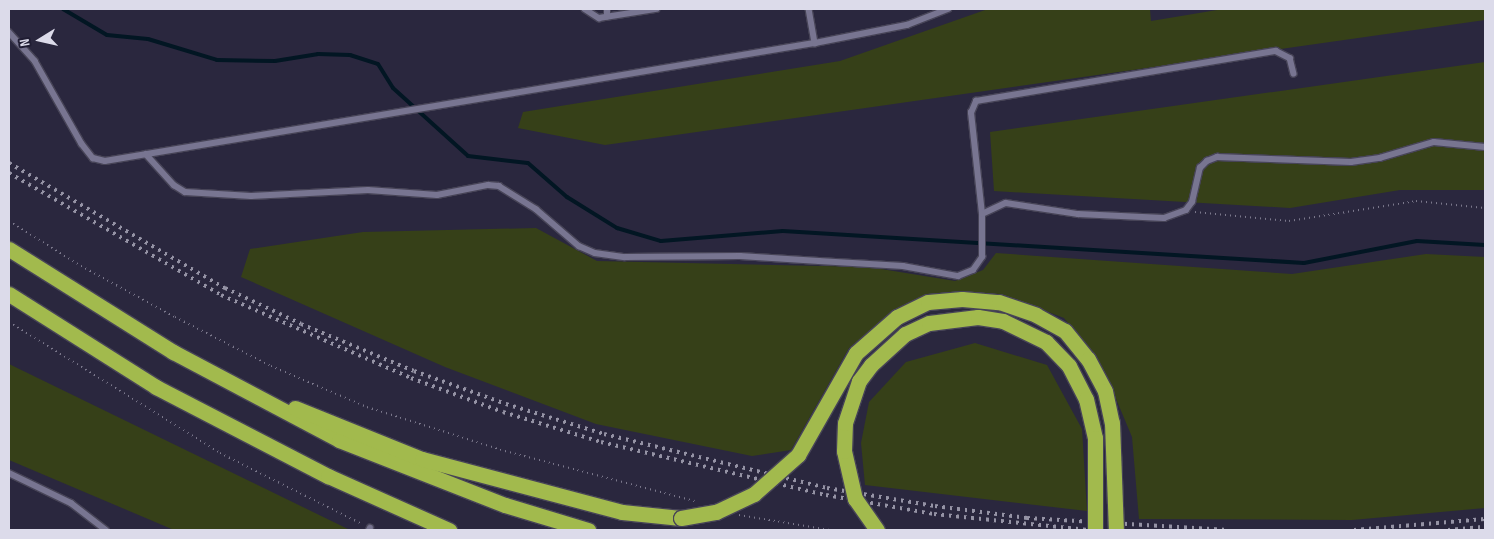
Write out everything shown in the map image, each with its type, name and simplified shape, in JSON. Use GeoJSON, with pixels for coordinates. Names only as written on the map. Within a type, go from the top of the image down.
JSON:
{"type":"FeatureCollection","features":[{"type":"Feature","properties":{"kind":"highway"},"geometry":{"type":"LineString","coordinates":[[9,249],[136,331],[217,377],[339,440],[505,505],[588,530]]}},
{"type":"Feature","properties":{"kind":"highway"},"geometry":{"type":"LineString","coordinates":[[9,294],[156,387],[328,476],[449,530]]}},
{"type":"Feature","properties":{"kind":"highway"},"geometry":{"type":"LineString","coordinates":[[217,377],[422,459],[622,512],[681,518],[716,512],[754,494],[798,455],[856,352],[897,317],[928,302],[962,299],[999,302],[1036,316],[1065,331],[1088,359],[1105,391],[1112,423],[1116,530]]}},
{"type":"Feature","properties":{"kind":"highway"},"geometry":{"type":"LineString","coordinates":[[877,530],[855,499],[844,452],[845,423],[859,381],[871,365],[905,334],[929,323],[978,317],[1003,321],[1046,342],[1069,366],[1086,398],[1095,438],[1095,530]]}},
{"type":"Feature","properties":{"kind":"lane"},"geometry":{"type":"LineString","coordinates":[[585,9],[594,16],[607,17],[632,11],[656,9]]}},
{"type":"Feature","properties":{"kind":"lane"},"geometry":{"type":"LineString","coordinates":[[607,9],[607,17]]}},
{"type":"Feature","properties":{"kind":"lane"},"geometry":{"type":"LineString","coordinates":[[809,9],[815,43]]}},
{"type":"Feature","properties":{"kind":"lane"},"geometry":{"type":"LineString","coordinates":[[9,32],[35,62],[93,158],[105,161],[815,43],[907,25],[948,9]]}},
{"type":"Feature","properties":{"kind":"lane"},"geometry":{"type":"LineString","coordinates":[[146,154],[174,185],[185,192],[208,195],[368,190],[437,195],[488,185],[499,186],[536,209],[580,246],[595,253],[625,257],[740,256],[903,266],[949,276],[965,275],[981,262],[982,257],[982,214],[972,127],[972,106],[976,100],[1276,51],[1290,58],[1294,74]]}},
{"type":"Feature","properties":{"kind":"lane"},"geometry":{"type":"LineString","coordinates":[[982,214],[1006,203],[1078,214],[1152,219],[1177,216],[1186,210],[1192,202],[1200,168],[1207,161],[1217,157],[1351,162],[1380,158],[1434,142],[1485,147]]}},
{"type":"Feature","properties":{"kind":"lane"},"geometry":{"type":"LineString","coordinates":[[9,473],[72,502],[106,530]]}},
{"type":"Feature","properties":{"kind":"path"},"geometry":{"type":"LineString","coordinates":[[1186,210],[1289,222],[1416,201],[1485,208]]}},
{"type":"Feature","properties":{"kind":"path"},"geometry":{"type":"LineString","coordinates":[[9,221],[81,266],[175,318],[271,366],[367,407],[505,451],[699,503]]}},
{"type":"Feature","properties":{"kind":"path"},"geometry":{"type":"LineString","coordinates":[[9,322],[220,453],[369,529]]}},
{"type":"Feature","properties":{"kind":"path"},"geometry":{"type":"LineString","coordinates":[[734,514],[830,530]]}},
{"type":"Feature","properties":{"kind":"green space"},"geometry":{"type":"Polygon","coordinates":[[[988,9],[1150,9],[1151,21],[1223,9],[1485,9],[1485,20],[605,145],[518,128],[523,112],[840,61],[988,9]]]}},
{"type":"Feature","properties":{"kind":"green space"},"geometry":{"type":"Polygon","coordinates":[[[1485,62],[1485,190],[1400,190],[1290,208],[994,191],[990,132],[1485,62]]]}},
{"type":"Feature","properties":{"kind":"green space"},"geometry":{"type":"Polygon","coordinates":[[[536,228],[597,261],[869,267],[955,281],[983,270],[996,253],[1292,274],[1426,254],[1485,257],[1485,508],[1352,520],[1139,519],[1132,437],[1104,370],[1064,318],[1001,294],[942,293],[899,309],[849,348],[791,450],[752,456],[596,424],[445,367],[241,277],[250,249],[363,232],[536,228]]]}},
{"type":"Feature","properties":{"kind":"green space"},"geometry":{"type":"Polygon","coordinates":[[[975,343],[1047,365],[1082,429],[1087,511],[865,485],[861,443],[869,402],[906,362],[975,343]]]}},
{"type":"Feature","properties":{"kind":"green space"},"geometry":{"type":"Polygon","coordinates":[[[9,364],[350,530],[174,530],[9,460],[9,364]]]}},
{"type":"Feature","properties":{"kind":"waterway"},"geometry":{"type":"LineString","coordinates":[[63,9],[107,35],[148,39],[217,60],[275,61],[318,54],[350,55],[378,64],[393,88],[468,156],[528,163],[567,197],[617,228],[661,241],[783,231],[1304,263],[1417,241],[1485,245]]}},
{"type":"Feature","properties":{"kind":"railway"},"geometry":{"type":"LineString","coordinates":[[9,163],[225,288],[301,324],[414,371],[506,404],[604,434],[827,488],[935,506],[1027,518],[1229,530]]}},
{"type":"Feature","properties":{"kind":"railway"},"geometry":{"type":"LineString","coordinates":[[9,173],[221,295],[411,378],[503,412],[601,442],[826,495],[934,514],[1088,530]]}},
{"type":"Feature","properties":{"kind":"railway"},"geometry":{"type":"LineString","coordinates":[[1354,530],[1485,519]]}},
{"type":"Feature","properties":{"kind":"railway"},"geometry":{"type":"LineString","coordinates":[[1448,530],[1485,527]]}}]}
